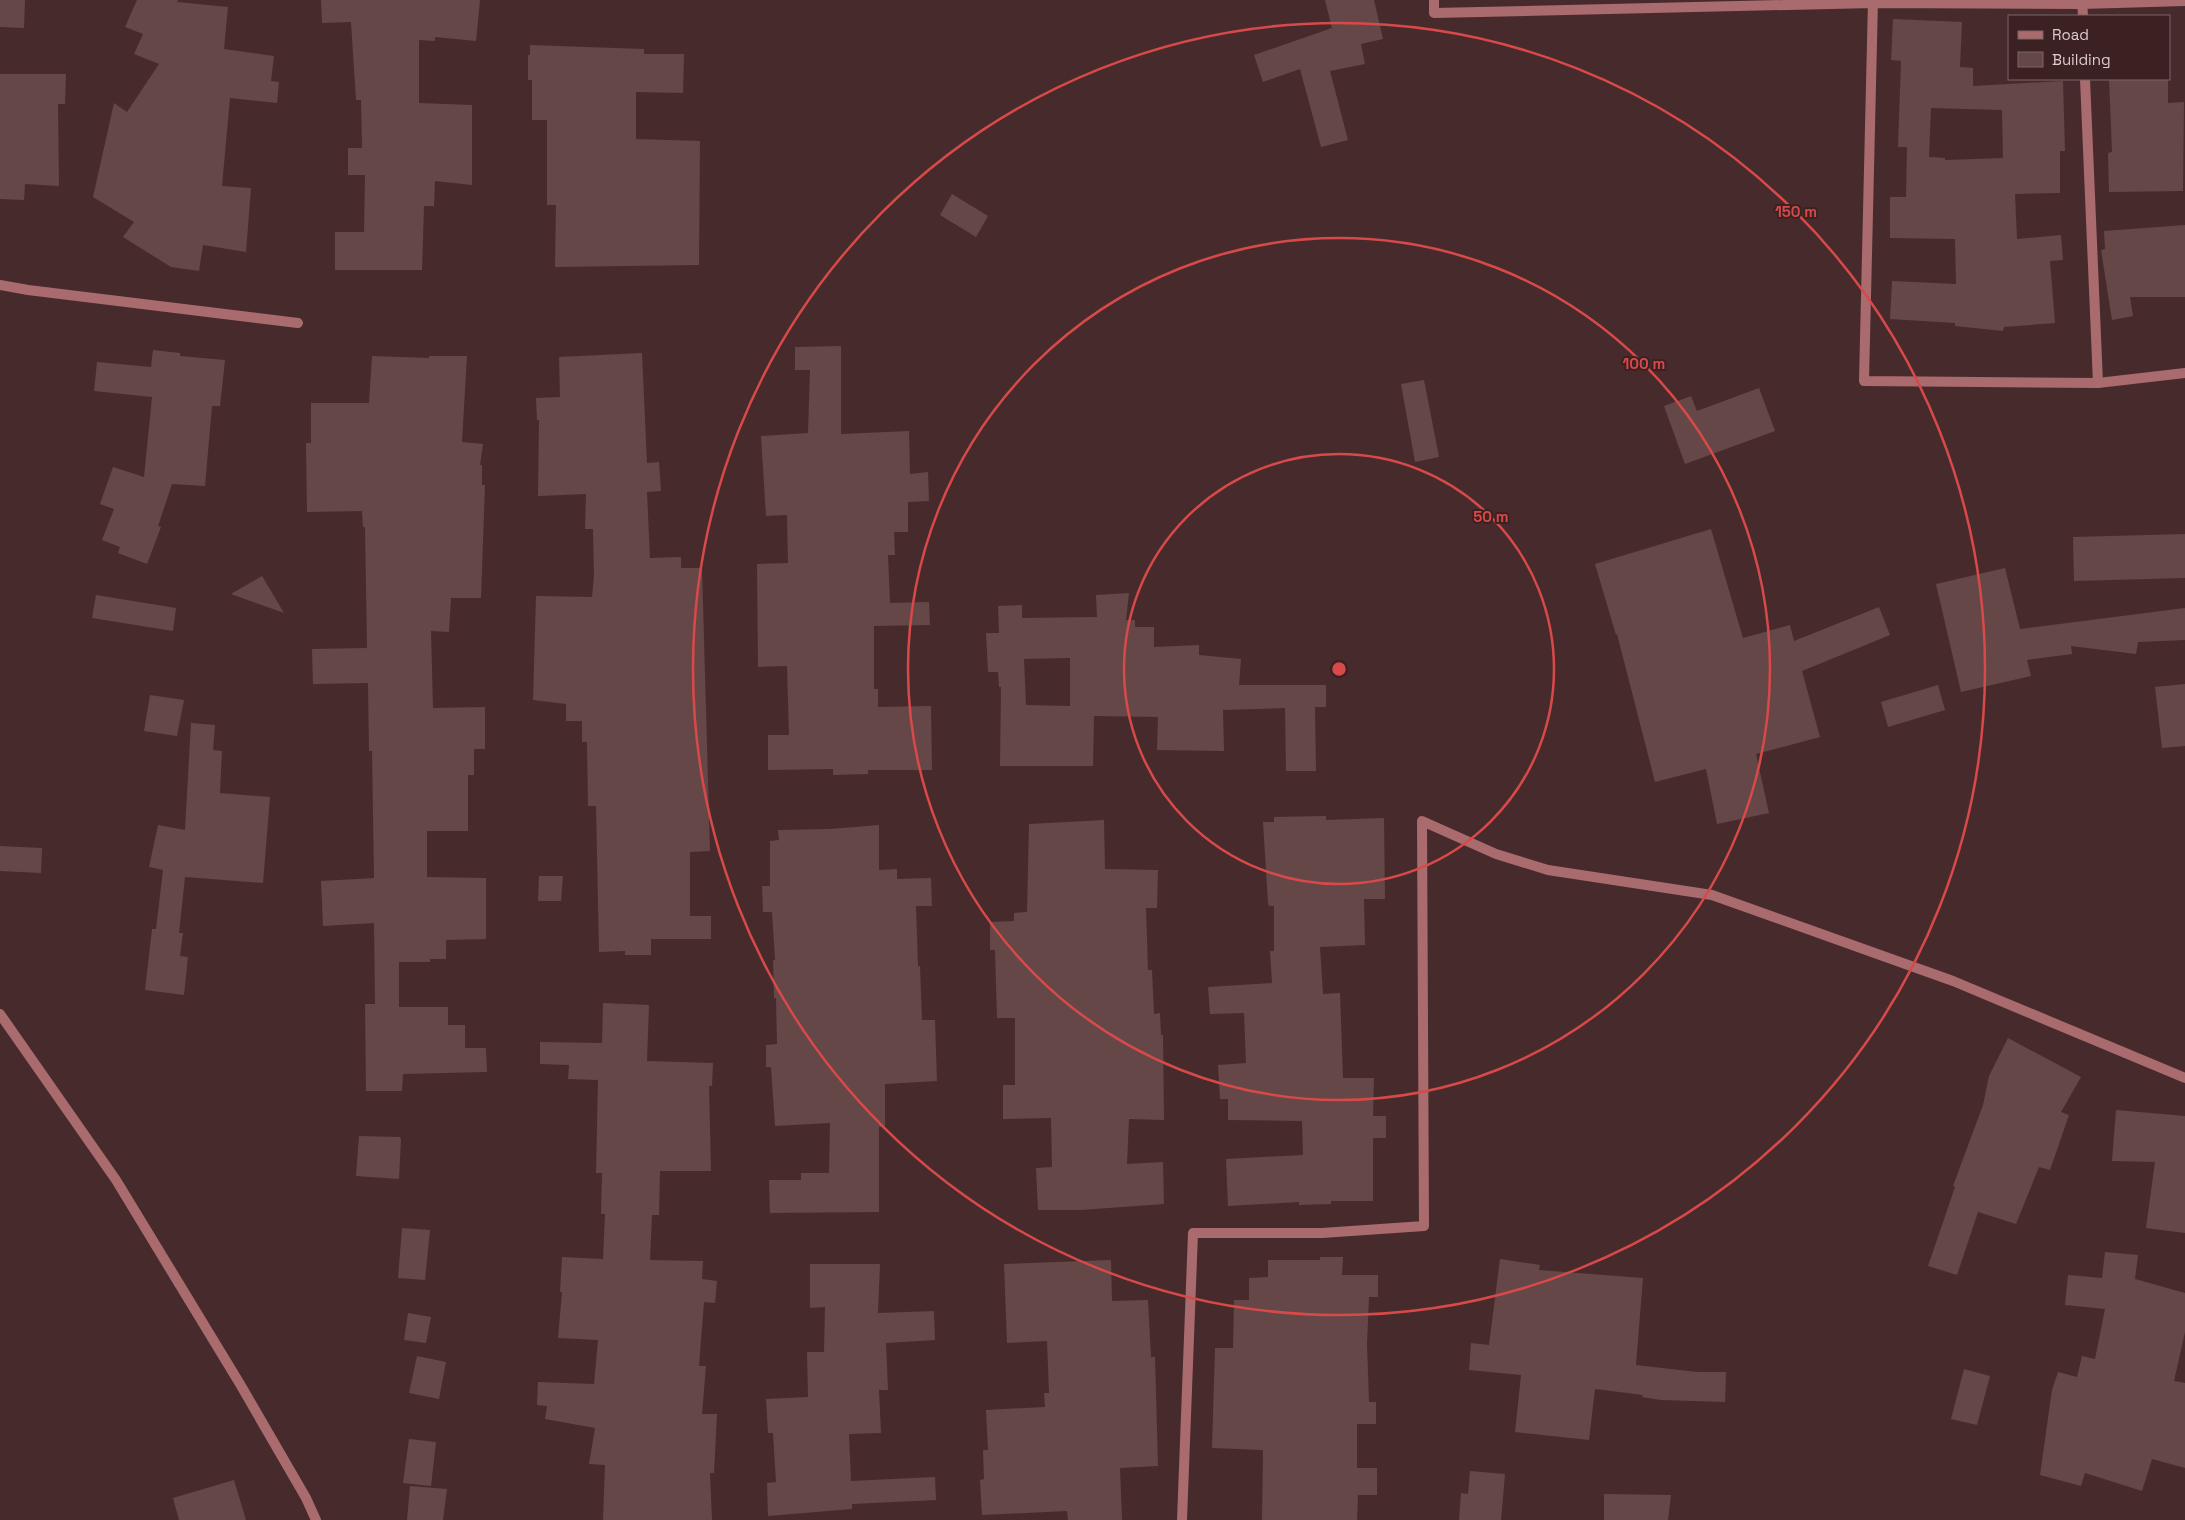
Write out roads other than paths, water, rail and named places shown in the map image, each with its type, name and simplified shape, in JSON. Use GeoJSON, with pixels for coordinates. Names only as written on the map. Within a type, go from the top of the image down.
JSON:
{"type":"FeatureCollection","features":[{"type":"Feature","properties":{"kind":"street"},"geometry":{"type":"LineString","coordinates":[[1434,0],[1434,13],[1873,2],[2185,1]]}},
{"type":"Feature","properties":{"kind":"street"},"geometry":{"type":"LineString","coordinates":[[1873,2],[1864,381],[2098,384],[2185,373]]}},
{"type":"Feature","properties":{"kind":"street"},"geometry":{"type":"LineString","coordinates":[[2082,2],[2083,15]]}},
{"type":"Feature","properties":{"kind":"street"},"geometry":{"type":"LineString","coordinates":[[2086,80],[2098,384]]}},
{"type":"Feature","properties":{"kind":"street"},"geometry":{"type":"LineString","coordinates":[[0,285],[298,323]]}},
{"type":"Feature","properties":{"kind":"street"},"geometry":{"type":"LineString","coordinates":[[1182,1520],[1193,1233],[1322,1232],[1424,1226],[1422,821],[1496,854],[1548,870],[1712,895],[1953,981],[2185,1078]]}},
{"type":"Feature","properties":{"kind":"street"},"geometry":{"type":"LineString","coordinates":[[0,1014],[116,1180],[240,1384],[306,1498],[316,1520]]}}]}
